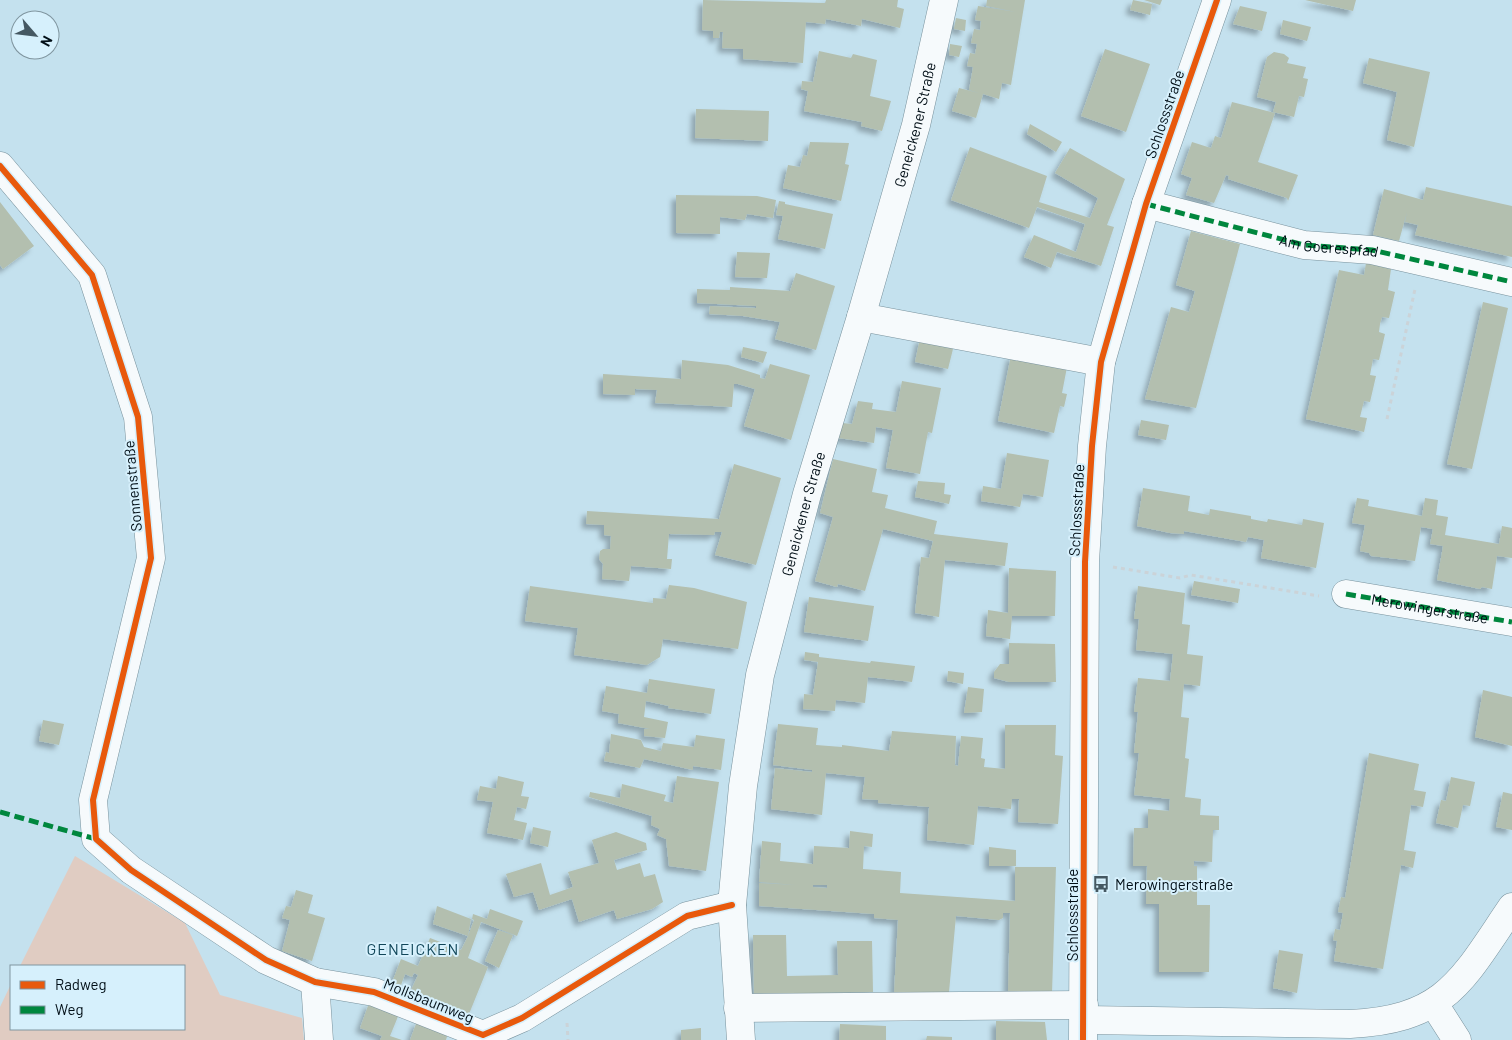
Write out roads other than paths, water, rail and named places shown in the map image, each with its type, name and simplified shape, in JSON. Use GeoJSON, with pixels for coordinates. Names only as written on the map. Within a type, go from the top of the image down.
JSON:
{"type":"FeatureCollection","features":[{"type":"Feature","properties":{"kind":"street","name":"Geneickener Straße"},"geometry":{"type":"LineString","coordinates":[[741,1040],[732,905],[743,786],[760,675],[808,494],[916,125],[944,0]]}},
{"type":"Feature","properties":{"kind":"street","name":"Schlossstraße"},"geometry":{"type":"LineString","coordinates":[[1084,1022],[1086,562],[1092,446],[1100,362],[1146,204],[1217,0]]}},
{"type":"Feature","properties":{"kind":"street","name":"Sonnenstraße"},"geometry":{"type":"LineString","coordinates":[[0,166],[92,275],[138,417],[151,558],[93,800],[96,839]]}},
{"type":"Feature","properties":{"kind":"street","name":"Am Goerespfad"},"geometry":{"type":"LineString","coordinates":[[1146,204],[1304,244],[1372,250],[1512,282]]}},
{"type":"Feature","properties":{"kind":"street"},"geometry":{"type":"LineString","coordinates":[[861,317],[1100,362]]}},
{"type":"Feature","properties":{"kind":"street","name":"Merowingerstraße"},"geometry":{"type":"LineString","coordinates":[[1346,594],[1512,622]]}},
{"type":"Feature","properties":{"kind":"street","name":"Mollsbaumweg"},"geometry":{"type":"LineString","coordinates":[[96,839],[131,870],[266,960],[315,982],[374,992],[483,1035],[522,1018],[687,916],[732,905]]}},
{"type":"Feature","properties":{"kind":"street"},"geometry":{"type":"LineString","coordinates":[[738,1008],[1084,1022],[1364,1024],[1403,1018],[1434,1004],[1447,993],[1470,967],[1512,907]]}},
{"type":"Feature","properties":{"kind":"street"},"geometry":{"type":"LineString","coordinates":[[315,982],[319,1040]]}},
{"type":"Feature","properties":{"kind":"street"},"geometry":{"type":"LineString","coordinates":[[1434,1004],[1457,1040]]}},
{"type":"Feature","properties":{"kind":"place","name":"Merowingerstraße"},"geometry":{"type":"Point","coordinates":[1101,884]}},
{"type":"Feature","properties":{"kind":"district","name":"GENEICKEN"},"geometry":{"type":"Point","coordinates":[413,948]}}]}
